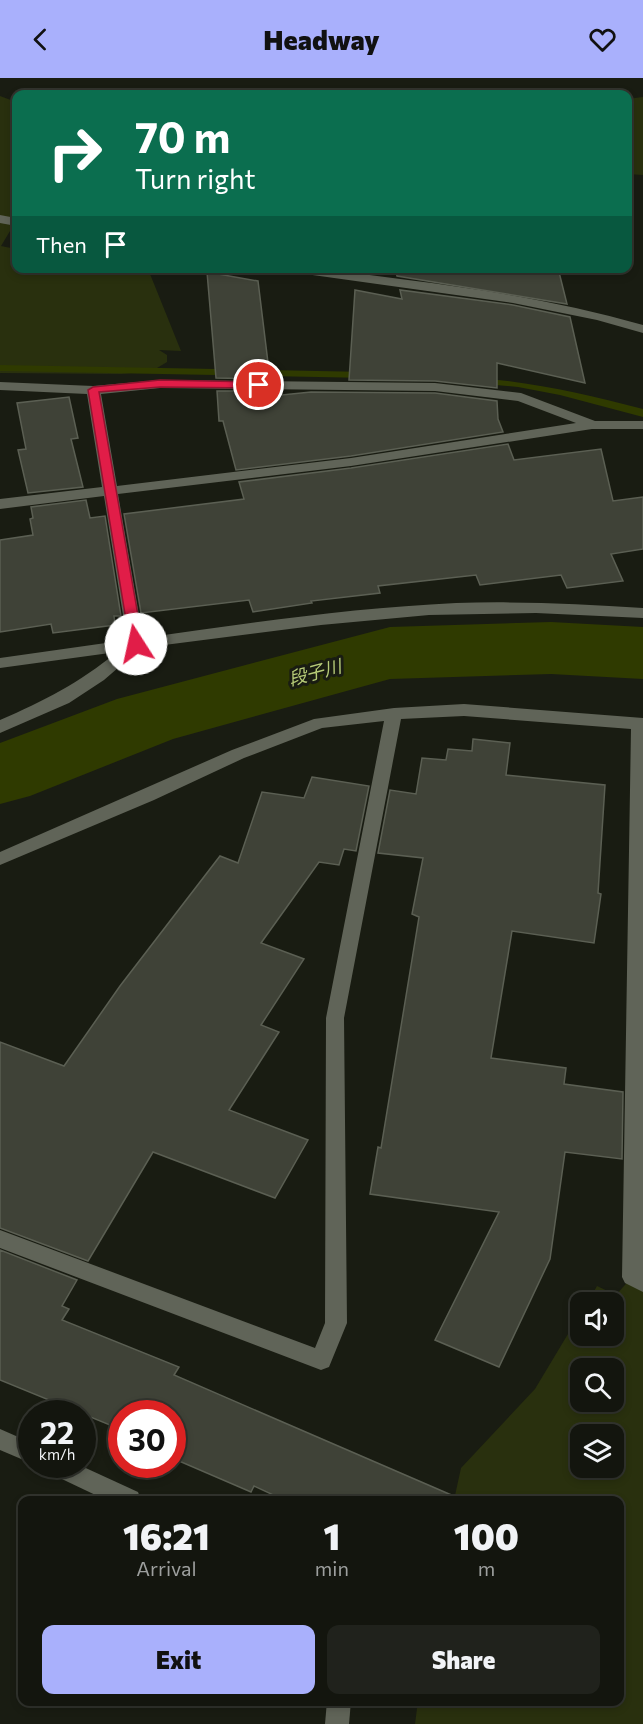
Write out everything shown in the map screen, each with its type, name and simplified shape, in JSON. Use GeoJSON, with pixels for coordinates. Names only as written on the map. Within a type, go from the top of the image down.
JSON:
{"type":"FeatureCollection","features":[{"type":"Feature","properties":{"kind":"street"},"geometry":{"type":"LineString","coordinates":[[335,273],[550,306],[603,316],[643,329]]}},
{"type":"Feature","properties":{"kind":"street"},"geometry":{"type":"LineString","coordinates":[[0,386],[93,390],[160,384],[435,387],[522,398],[592,425]]}},
{"type":"Feature","properties":{"kind":"street"},"geometry":{"type":"LineString","coordinates":[[93,390],[136,644]]}},
{"type":"Feature","properties":{"kind":"street"},"geometry":{"type":"LineString","coordinates":[[0,504],[351,462],[592,425],[643,425]]}},
{"type":"Feature","properties":{"kind":"street"},"geometry":{"type":"LineString","coordinates":[[0,663],[250,628],[431,610],[566,608],[643,613]]}},
{"type":"Feature","properties":{"kind":"street"},"geometry":{"type":"LineString","coordinates":[[0,727],[63,699],[98,675],[136,644]]}},
{"type":"Feature","properties":{"kind":"street"},"geometry":{"type":"LineString","coordinates":[[0,859],[148,796],[238,754],[320,723],[394,714],[464,710],[641,724],[632,1277],[643,1283]]}},
{"type":"Feature","properties":{"kind":"street"},"geometry":{"type":"LineString","coordinates":[[0,1239],[321,1360],[336,1323],[335,1017],[394,714]]}},
{"type":"Feature","properties":{"kind":"street"},"geometry":{"type":"LineString","coordinates":[[0,1439],[18,1447]]}},
{"type":"Feature","properties":{"kind":"street"},"geometry":{"type":"LineString","coordinates":[[83,1478],[121,1496]]}},
{"type":"Feature","properties":{"kind":"street"},"geometry":{"type":"LineString","coordinates":[[337,1724],[339,1706]]}},
{"type":"Feature","properties":{"kind":"green space"},"geometry":{"type":"Polygon","coordinates":[[[0,96],[12,100],[12,228],[1,246],[12,248],[12,273],[150,273],[181,351],[159,350],[167,355],[167,362],[152,371],[121,374],[0,373],[0,96]]]}},
{"type":"Feature","properties":{"kind":"green space"},"geometry":{"type":"Polygon","coordinates":[[[643,97],[643,175],[632,174],[632,98],[643,97]]]}},
{"type":"Feature","properties":{"kind":"green space"},"geometry":{"type":"Polygon","coordinates":[[[632,1277],[643,1282],[643,1724],[415,1724],[417,1706],[624,1706],[624,1496],[455,1496],[461,1468],[535,1389],[570,1331],[570,1346],[624,1346],[624,1292],[619,1292],[632,1277]]]}},
{"type":"Feature","properties":{"kind":"green space"},"geometry":{"type":"Polygon","coordinates":[[[597,1286],[610,1292],[594,1292],[597,1286]]]}},
{"type":"Feature","properties":{"kind":"building"},"geometry":{"type":"Polygon","coordinates":[[[207,273],[258,281],[270,379],[216,378],[207,273]]]}},
{"type":"Feature","properties":{"kind":"building"},"geometry":{"type":"Polygon","coordinates":[[[396,273],[559,273],[567,304],[397,276],[396,273]]]}},
{"type":"Feature","properties":{"kind":"building"},"geometry":{"type":"Polygon","coordinates":[[[355,290],[402,299],[400,290],[513,305],[570,317],[585,383],[497,363],[497,388],[435,381],[349,380],[355,290]]]}},
{"type":"Feature","properties":{"kind":"building"},"geometry":{"type":"Polygon","coordinates":[[[217,391],[272,391],[272,396],[311,392],[435,393],[497,401],[498,419],[503,432],[351,456],[236,470],[223,421],[219,421],[217,391]]]}},
{"type":"Feature","properties":{"kind":"building"},"geometry":{"type":"Polygon","coordinates":[[[69,397],[78,438],[71,439],[83,487],[28,493],[18,450],[26,449],[17,403],[69,397]]]}},
{"type":"Feature","properties":{"kind":"building"},"geometry":{"type":"Polygon","coordinates":[[[508,444],[514,460],[601,449],[613,501],[643,497],[643,549],[611,554],[623,581],[567,588],[561,575],[480,585],[476,575],[378,586],[380,593],[311,601],[312,603],[253,612],[249,600],[141,613],[124,514],[244,499],[239,482],[351,468],[508,444]]]}},
{"type":"Feature","properties":{"kind":"building"},"geometry":{"type":"Polygon","coordinates":[[[86,500],[90,518],[105,516],[121,616],[114,616],[115,625],[53,633],[51,624],[0,632],[0,540],[33,535],[30,519],[33,518],[31,507],[86,500]]]}},
{"type":"Feature","properties":{"kind":"building"},"geometry":{"type":"Polygon","coordinates":[[[473,739],[510,743],[506,775],[605,785],[598,893],[601,894],[594,943],[512,931],[491,1058],[566,1068],[564,1084],[623,1092],[622,1159],[565,1152],[550,1259],[499,1367],[435,1340],[499,1212],[370,1194],[378,1147],[381,1148],[419,917],[412,914],[423,858],[378,853],[390,790],[416,794],[422,758],[446,760],[448,749],[472,751],[473,739]]]}},
{"type":"Feature","properties":{"kind":"building"},"geometry":{"type":"Polygon","coordinates":[[[312,777],[369,786],[356,851],[344,849],[339,865],[319,862],[261,943],[304,959],[261,1025],[279,1032],[229,1110],[308,1140],[275,1198],[153,1152],[88,1261],[0,1228],[0,1042],[64,1066],[120,986],[220,856],[238,863],[262,792],[304,798],[312,777]]]}},
{"type":"Feature","properties":{"kind":"building"},"geometry":{"type":"Polygon","coordinates":[[[0,1250],[77,1280],[62,1306],[69,1309],[62,1320],[179,1367],[174,1375],[454,1496],[275,1496],[254,1486],[251,1492],[186,1464],[186,1400],[108,1400],[108,1424],[96,1419],[96,1400],[49,1400],[0,1380],[0,1250]]]}},
{"type":"Feature","properties":{"kind":"waterway"},"geometry":{"type":"LineString","coordinates":[[0,368],[369,375]]}},
{"type":"Feature","properties":{"kind":"waterway"},"geometry":{"type":"LineString","coordinates":[[477,381],[518,384],[560,392],[643,413]]}},
{"type":"Feature","properties":{"kind":"waterway","name":"段子川"},"geometry":{"type":"LineString","coordinates":[[0,775],[146,719],[390,653],[551,648],[643,653]]}},
{"type":"Feature","properties":{"kind":"route"},"geometry":{"type":"LineString","coordinates":[[136,644],[93,390],[160,384],[259,385]]}}]}
